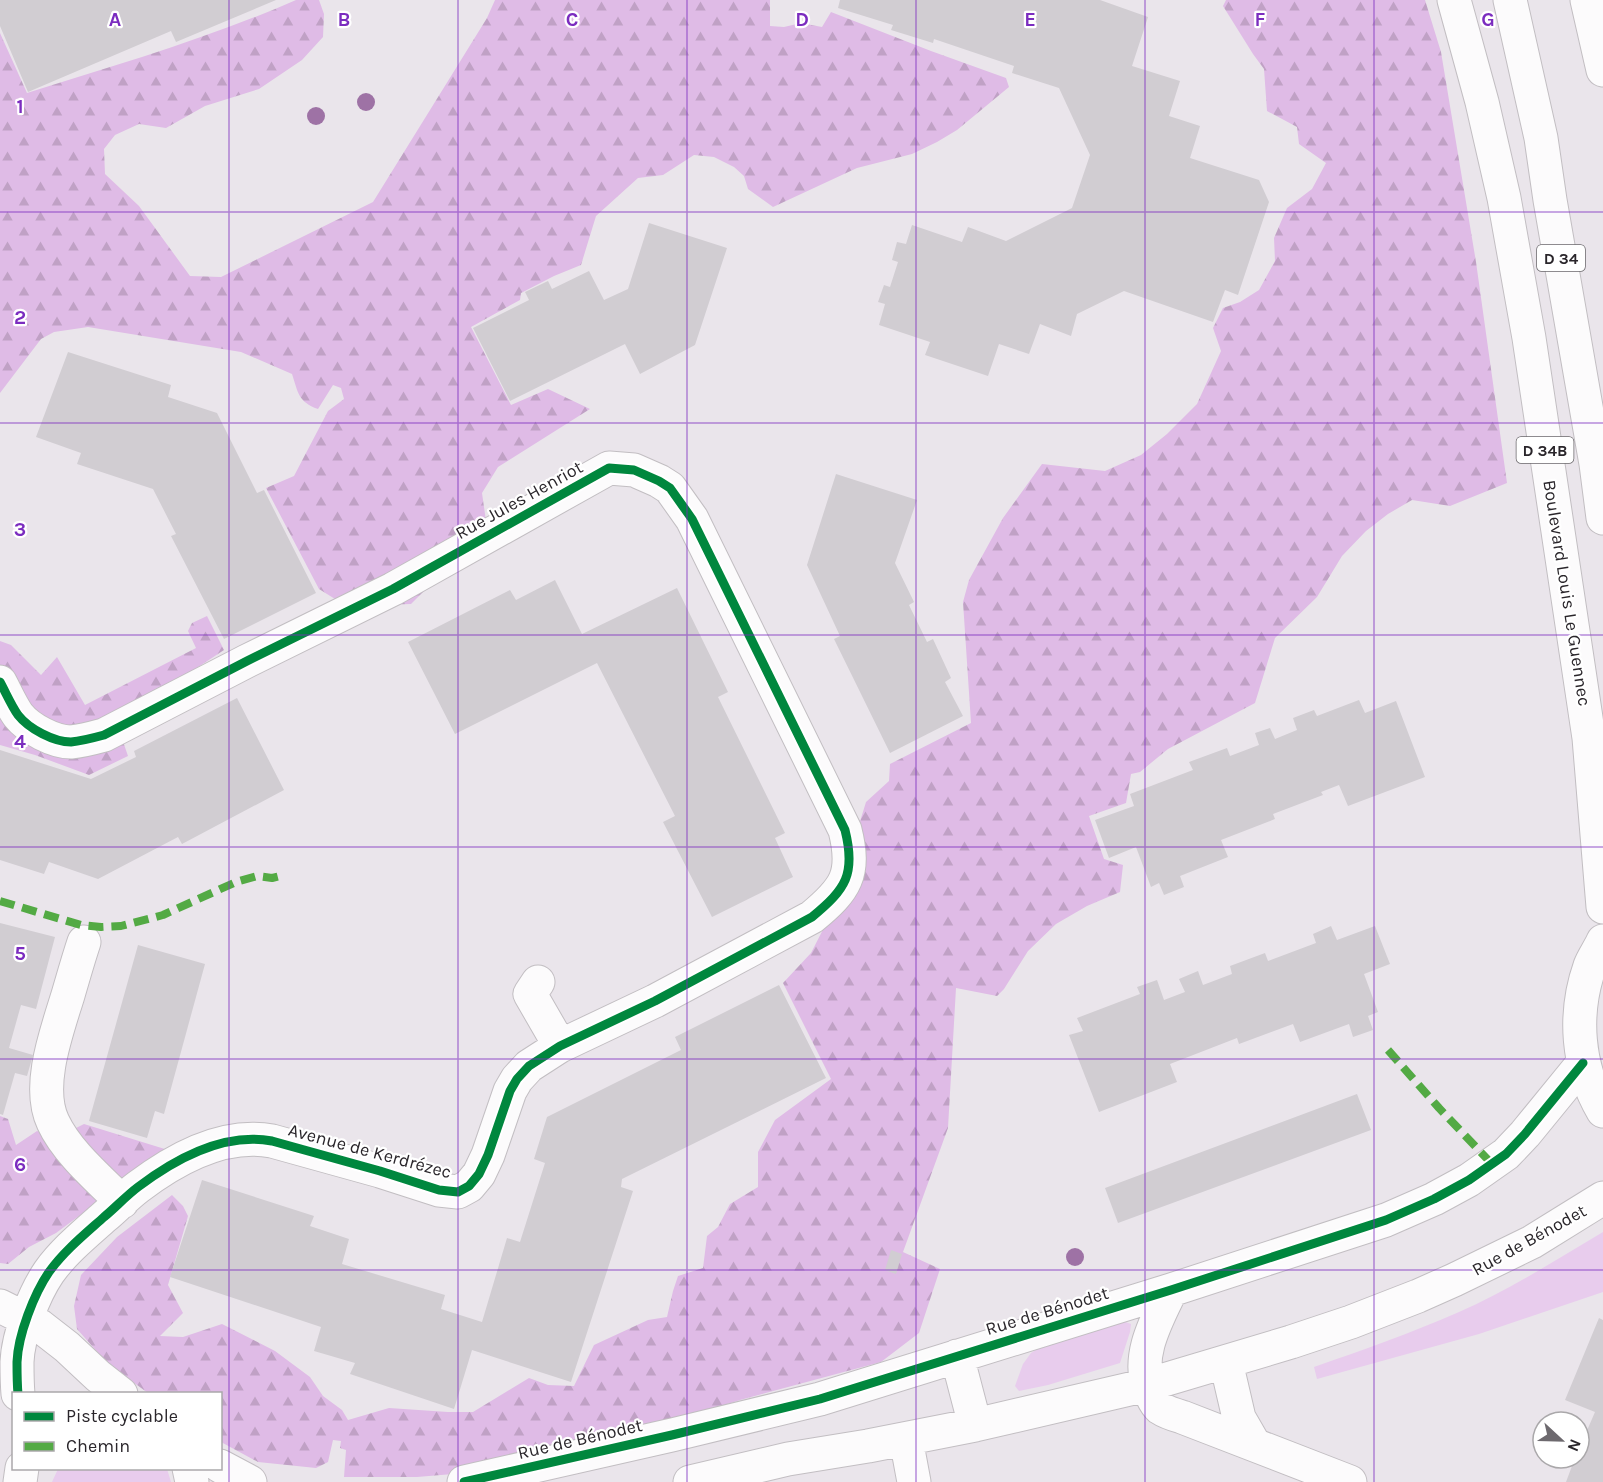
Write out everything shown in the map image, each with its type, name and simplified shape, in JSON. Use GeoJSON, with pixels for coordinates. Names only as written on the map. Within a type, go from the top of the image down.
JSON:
{"type":"FeatureCollection","features":[{"type":"Feature","properties":{"kind":"street","name":"Boulevard Louis Le Guennec"},"geometry":{"type":"LineString","coordinates":[[1454,0],[1482,102],[1504,198],[1529,338],[1589,738],[1603,906]]}},
{"type":"Feature","properties":{"kind":"street","name":"D 34"},"geometry":{"type":"LineString","coordinates":[[1510,0],[1541,138],[1603,518]]}},
{"type":"Feature","properties":{"kind":"street"},"geometry":{"type":"LineString","coordinates":[[1587,0],[1603,70]]}},
{"type":"Feature","properties":{"kind":"street","name":"Rue Jules Henriot"},"geometry":{"type":"LineString","coordinates":[[0,682],[19,716],[33,729],[69,742],[104,735],[246,661],[393,589],[609,468],[634,470],[670,488],[692,519],[845,830],[850,864],[849,872],[839,890]]}},
{"type":"Feature","properties":{"kind":"street","name":"Avenue de Kerdrézec"},"geometry":{"type":"LineString","coordinates":[[18,1392],[13,1313],[36,1296],[49,1272],[83,1236],[145,1182],[163,1170],[215,1145],[238,1139],[256,1138],[380,1171],[439,1190],[458,1192],[469,1186],[479,1174],[510,1091],[529,1066],[560,1046],[655,1001],[812,916],[839,890]]}},
{"type":"Feature","properties":{"kind":"street"},"geometry":{"type":"LineString","coordinates":[[1603,941],[1591,965],[1582,997],[1579,1030],[1583,1063],[1594,1096],[1603,1111]]}},
{"type":"Feature","properties":{"kind":"street"},"geometry":{"type":"LineString","coordinates":[[84,942],[52,1047],[46,1089],[52,1120],[76,1156],[122,1202]]}},
{"type":"Feature","properties":{"kind":"street"},"geometry":{"type":"LineString","coordinates":[[538,982],[530,994],[560,1046]]}},
{"type":"Feature","properties":{"kind":"street","name":"Rue de Bénodet"},"geometry":{"type":"LineString","coordinates":[[464,1482],[672,1436],[820,1399],[1171,1290],[1386,1220],[1434,1199],[1469,1180],[1506,1154],[1583,1063]]}},
{"type":"Feature","properties":{"kind":"street","name":"Rue de Bénodet"},"geometry":{"type":"LineString","coordinates":[[690,1482],[788,1460],[975,1425],[1147,1385],[1226,1362],[1351,1322],[1418,1296],[1532,1242],[1603,1198]]}},
{"type":"Feature","properties":{"kind":"street"},"geometry":{"type":"LineString","coordinates":[[1171,1290],[1147,1347],[1144,1365],[1147,1385],[1153,1399],[1162,1410],[1350,1482]]}},
{"type":"Feature","properties":{"kind":"street"},"geometry":{"type":"LineString","coordinates":[[13,1313],[51,1334],[118,1392]]}},
{"type":"Feature","properties":{"kind":"street"},"geometry":{"type":"LineString","coordinates":[[957,1356],[975,1425]]}},
{"type":"Feature","properties":{"kind":"street"},"geometry":{"type":"LineString","coordinates":[[1226,1362],[1239,1418],[1254,1444]]}},
{"type":"Feature","properties":{"kind":"street"},"geometry":{"type":"LineString","coordinates":[[906,1439],[914,1482]]}},
{"type":"Feature","properties":{"kind":"street"},"geometry":{"type":"LineString","coordinates":[[222,1467],[250,1482]]}},
{"type":"Feature","properties":{"kind":"shaded area"},"geometry":{"type":"Polygon","coordinates":[[[1603,1232],[1603,1292],[1479,1334],[1317,1379],[1314,1367],[1441,1320],[1478,1303],[1603,1232]]]}},
{"type":"Feature","properties":{"kind":"shaded area"},"geometry":{"type":"Polygon","coordinates":[[[1120,1320],[1131,1324],[1120,1363],[1048,1385],[1019,1391],[1015,1386],[1023,1364],[1031,1353],[1045,1344],[1120,1320]]]}},
{"type":"Feature","properties":{"kind":"shaded area"},"geometry":{"type":"Polygon","coordinates":[[[58,1470],[167,1470],[171,1482],[52,1482],[58,1470]]]}},
{"type":"Feature","properties":{"kind":"green space"},"geometry":{"type":"Polygon","coordinates":[[[296,0],[319,0],[324,14],[323,37],[302,60],[259,89],[205,106],[166,128],[139,124],[115,135],[104,149],[105,174],[139,206],[190,276],[221,277],[373,202],[487,18],[495,0],[770,0],[770,26],[784,27],[801,23],[822,27],[831,12],[1006,78],[1009,87],[957,130],[937,142],[912,154],[857,168],[773,207],[748,189],[744,176],[734,167],[714,157],[694,155],[663,175],[638,178],[596,216],[581,265],[521,293],[520,300],[471,327],[511,405],[548,389],[590,409],[498,467],[482,493],[487,528],[411,604],[355,603],[335,599],[319,589],[266,488],[294,476],[328,411],[344,399],[341,388],[333,385],[318,409],[303,400],[292,374],[241,352],[88,327],[54,332],[41,339],[0,393],[0,33],[27,93],[196,39],[296,0]]]}},
{"type":"Feature","properties":{"kind":"green space"},"geometry":{"type":"Polygon","coordinates":[[[1226,0],[1425,0],[1441,52],[1476,262],[1507,483],[1450,506],[1412,500],[1388,514],[1366,531],[1342,556],[1317,597],[1275,638],[1255,703],[1168,749],[1140,772],[1131,774],[1126,803],[1089,816],[1104,859],[1123,865],[1120,892],[1087,906],[1056,924],[1028,951],[997,996],[956,988],[948,1128],[903,1252],[940,1269],[919,1333],[881,1362],[740,1400],[587,1450],[465,1473],[417,1477],[344,1477],[346,1450],[340,1448],[341,1441],[333,1440],[328,1462],[316,1468],[258,1462],[222,1443],[222,1392],[147,1392],[107,1363],[77,1329],[74,1306],[81,1275],[117,1237],[172,1195],[183,1206],[188,1216],[168,1285],[183,1313],[160,1336],[183,1337],[222,1324],[275,1351],[310,1377],[323,1396],[342,1410],[348,1420],[389,1408],[473,1412],[529,1378],[548,1385],[574,1386],[594,1345],[648,1320],[667,1317],[678,1276],[703,1268],[707,1236],[718,1227],[730,1204],[758,1187],[758,1152],[775,1120],[831,1079],[783,983],[811,953],[832,912],[866,802],[889,781],[890,764],[971,723],[963,602],[969,580],[1003,518],[1042,464],[1105,471],[1141,455],[1167,434],[1197,404],[1221,351],[1213,328],[1223,308],[1240,302],[1259,290],[1275,261],[1274,238],[1287,208],[1312,189],[1326,163],[1299,144],[1297,127],[1267,111],[1264,69],[1223,6],[1226,0]]]}},
{"type":"Feature","properties":{"kind":"green space"},"geometry":{"type":"Polygon","coordinates":[[[207,616],[224,650],[116,721],[128,756],[89,775],[0,745],[0,641],[11,645],[41,675],[57,657],[85,705],[196,648],[188,631],[192,623],[207,616]]]}},
{"type":"Feature","properties":{"kind":"green space"},"geometry":{"type":"Polygon","coordinates":[[[0,1116],[8,1119],[16,1145],[37,1131],[56,1138],[84,1124],[168,1150],[56,1233],[29,1247],[8,1264],[0,1263],[0,1116]]]}},
{"type":"Feature","properties":{"kind":"building"},"geometry":{"type":"Polygon","coordinates":[[[0,0],[276,0],[176,42],[171,31],[28,92],[0,26],[0,0]]]}},
{"type":"Feature","properties":{"kind":"building"},"geometry":{"type":"Polygon","coordinates":[[[840,0],[1100,0],[1148,17],[1132,66],[1180,81],[1169,116],[1200,126],[1190,158],[1259,180],[1269,202],[1238,295],[1225,290],[1213,322],[1124,291],[1077,314],[1071,336],[1040,324],[1029,354],[999,344],[988,376],[925,355],[930,342],[879,325],[885,304],[878,302],[884,285],[890,287],[898,262],[892,260],[897,242],[906,244],[912,225],[962,242],[968,227],[1006,241],[1072,208],[1090,155],[1059,88],[1012,73],[1014,66],[934,39],[933,43],[891,30],[893,25],[838,8],[840,0]]]}},
{"type":"Feature","properties":{"kind":"building"},"geometry":{"type":"Polygon","coordinates":[[[649,223],[727,248],[695,345],[640,374],[625,344],[510,401],[473,328],[529,300],[525,292],[548,281],[552,289],[589,271],[604,300],[628,289],[649,223]]]}},
{"type":"Feature","properties":{"kind":"building"},"geometry":{"type":"Polygon","coordinates":[[[68,352],[171,385],[168,397],[217,413],[257,493],[264,490],[316,593],[224,639],[171,536],[176,534],[153,489],[77,464],[81,453],[36,437],[68,352]]]}},
{"type":"Feature","properties":{"kind":"building"},"geometry":{"type":"Polygon","coordinates":[[[836,474],[917,500],[895,563],[914,602],[909,605],[927,642],[933,639],[951,678],[945,682],[963,716],[890,753],[834,639],[840,636],[807,565],[836,474]]]}},
{"type":"Feature","properties":{"kind":"building"},"geometry":{"type":"Polygon","coordinates":[[[555,580],[582,634],[677,588],[728,692],[718,697],[785,833],[775,838],[793,877],[712,917],[663,822],[675,816],[597,663],[455,734],[408,642],[510,590],[516,600],[555,580]]]}},
{"type":"Feature","properties":{"kind":"building"},"geometry":{"type":"Polygon","coordinates":[[[237,698],[284,790],[182,844],[178,837],[98,879],[49,862],[44,874],[0,860],[0,750],[91,779],[136,757],[134,751],[237,698]]]}},
{"type":"Feature","properties":{"kind":"building"},"geometry":{"type":"Polygon","coordinates":[[[1359,700],[1365,713],[1396,701],[1425,777],[1348,806],[1339,785],[1321,792],[1323,795],[1273,814],[1275,819],[1221,840],[1228,857],[1180,876],[1184,887],[1164,895],[1159,883],[1151,887],[1136,847],[1109,858],[1095,820],[1134,806],[1130,794],[1193,770],[1189,762],[1227,748],[1230,756],[1259,745],[1255,733],[1270,728],[1275,739],[1297,730],[1293,718],[1314,710],[1317,716],[1359,700]]]}},
{"type":"Feature","properties":{"kind":"building"},"geometry":{"type":"Polygon","coordinates":[[[0,923],[55,937],[36,1009],[21,1005],[9,1048],[33,1055],[27,1076],[15,1073],[3,1115],[0,1114],[0,923]]]}},
{"type":"Feature","properties":{"kind":"building"},"geometry":{"type":"Polygon","coordinates":[[[1331,926],[1337,940],[1375,926],[1390,964],[1364,974],[1378,1012],[1368,1016],[1373,1030],[1353,1037],[1349,1024],[1300,1042],[1293,1024],[1239,1044],[1237,1038],[1170,1064],[1177,1082],[1099,1112],[1069,1035],[1083,1031],[1077,1018],[1140,994],[1137,987],[1157,980],[1164,1000],[1185,992],[1179,979],[1198,971],[1203,985],[1232,974],[1230,966],[1265,953],[1268,961],[1316,943],[1313,934],[1331,926]]]}},
{"type":"Feature","properties":{"kind":"building"},"geometry":{"type":"Polygon","coordinates":[[[138,945],[205,964],[164,1114],[155,1111],[147,1138],[89,1121],[138,945]]]}},
{"type":"Feature","properties":{"kind":"building"},"geometry":{"type":"Polygon","coordinates":[[[779,985],[826,1078],[622,1179],[621,1187],[633,1191],[571,1382],[472,1350],[454,1409],[350,1374],[355,1363],[314,1351],[321,1327],[170,1277],[202,1180],[314,1216],[310,1226],[349,1239],[342,1264],[445,1295],[441,1309],[482,1322],[507,1238],[520,1242],[545,1163],[534,1159],[547,1117],[681,1050],[675,1037],[779,985]]]}},
{"type":"Feature","properties":{"kind":"building"},"geometry":{"type":"Polygon","coordinates":[[[1357,1094],[1371,1130],[1118,1223],[1105,1188],[1357,1094]]]}},
{"type":"Feature","properties":{"kind":"building"},"geometry":{"type":"Polygon","coordinates":[[[891,1250],[902,1254],[896,1274],[885,1270],[891,1250]]]}},
{"type":"Feature","properties":{"kind":"building"},"geometry":{"type":"Polygon","coordinates":[[[1599,1318],[1603,1320],[1603,1482],[1566,1482],[1570,1470],[1591,1470],[1591,1421],[1595,1412],[1565,1400],[1599,1318]]]}},
{"type":"Feature","properties":{"kind":"marked path"},"geometry":{"type":"LineString","coordinates":[[0,901],[81,925],[121,926],[163,915],[236,882],[257,876],[272,878],[284,875]]}},
{"type":"Feature","properties":{"kind":"marked path"},"geometry":{"type":"LineString","coordinates":[[1388,1050],[1492,1164]]}},
{"type":"Feature","properties":{"kind":"cycle path"},"geometry":{"type":"LineString","coordinates":[[0,682],[18,715],[42,734],[71,742],[104,735],[393,589],[609,468],[634,470],[670,488],[692,519],[845,830],[849,858],[845,880],[840,889],[812,917],[655,1001],[560,1046],[529,1066],[510,1091],[479,1174],[469,1186],[458,1192],[439,1190],[272,1141],[254,1139],[236,1140],[201,1150],[152,1177],[129,1194],[75,1243],[43,1281],[20,1340],[17,1362],[18,1392]]}},
{"type":"Feature","properties":{"kind":"cycle path"},"geometry":{"type":"LineString","coordinates":[[464,1482],[820,1399],[1171,1290],[1386,1220],[1434,1199],[1469,1180],[1506,1154],[1583,1063]]}}]}
